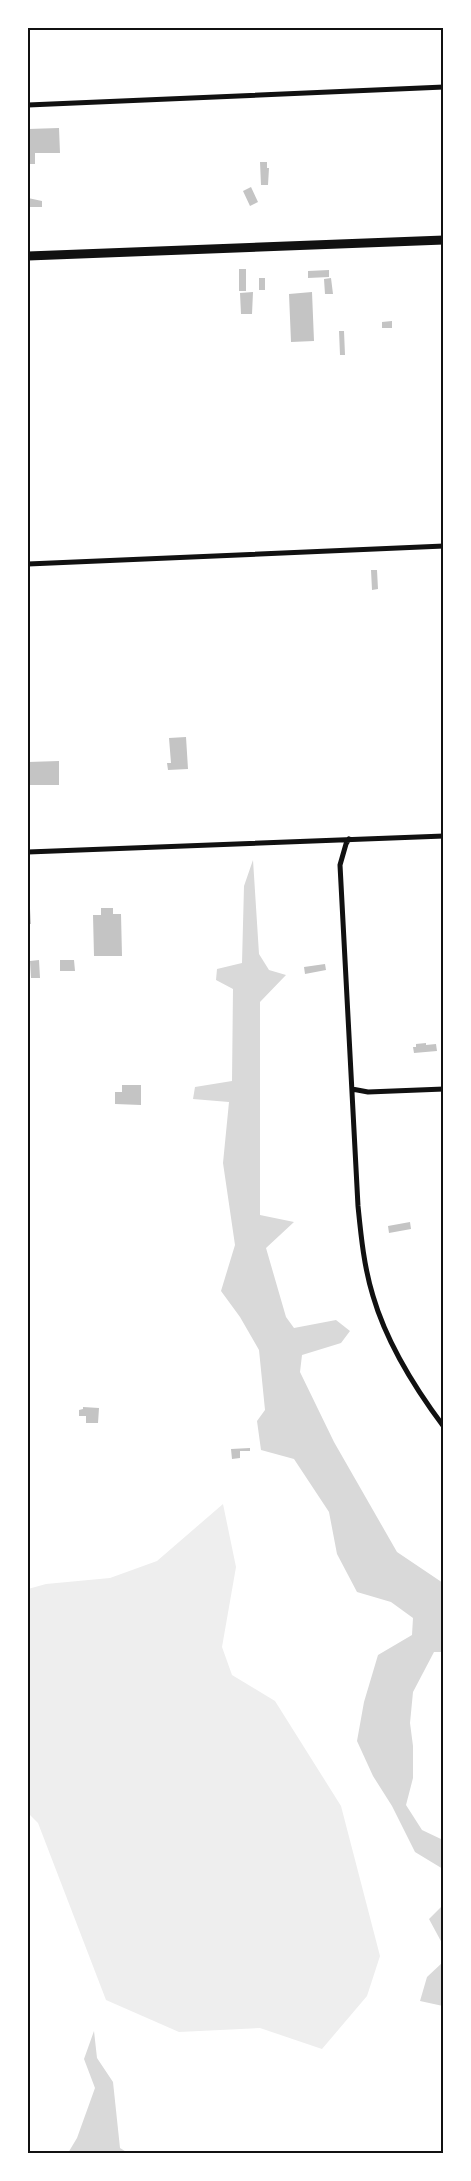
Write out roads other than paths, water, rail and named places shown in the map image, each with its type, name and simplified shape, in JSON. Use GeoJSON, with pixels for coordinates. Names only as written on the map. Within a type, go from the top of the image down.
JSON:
{"type":"FeatureCollection","features":[{"type":"Feature","properties":{"kind":"street"},"geometry":{"type":"LineString","coordinates":[[28,105],[444,87]]}},
{"type":"Feature","properties":{"kind":"street"},"geometry":{"type":"LineString","coordinates":[[28,256],[444,240]]}},
{"type":"Feature","properties":{"kind":"street"},"geometry":{"type":"LineString","coordinates":[[28,564],[444,546]]}},
{"type":"Feature","properties":{"kind":"street"},"geometry":{"type":"LineString","coordinates":[[28,852],[444,836]]}},
{"type":"Feature","properties":{"kind":"street"},"geometry":{"type":"LineString","coordinates":[[349,840],[346,844],[340,866],[358,1206],[363,1256],[372,1295],[383,1327],[404,1367],[444,1427]]}},
{"type":"Feature","properties":{"kind":"street"},"geometry":{"type":"LineString","coordinates":[[352,1089],[368,1092],[444,1089]]}}]}
